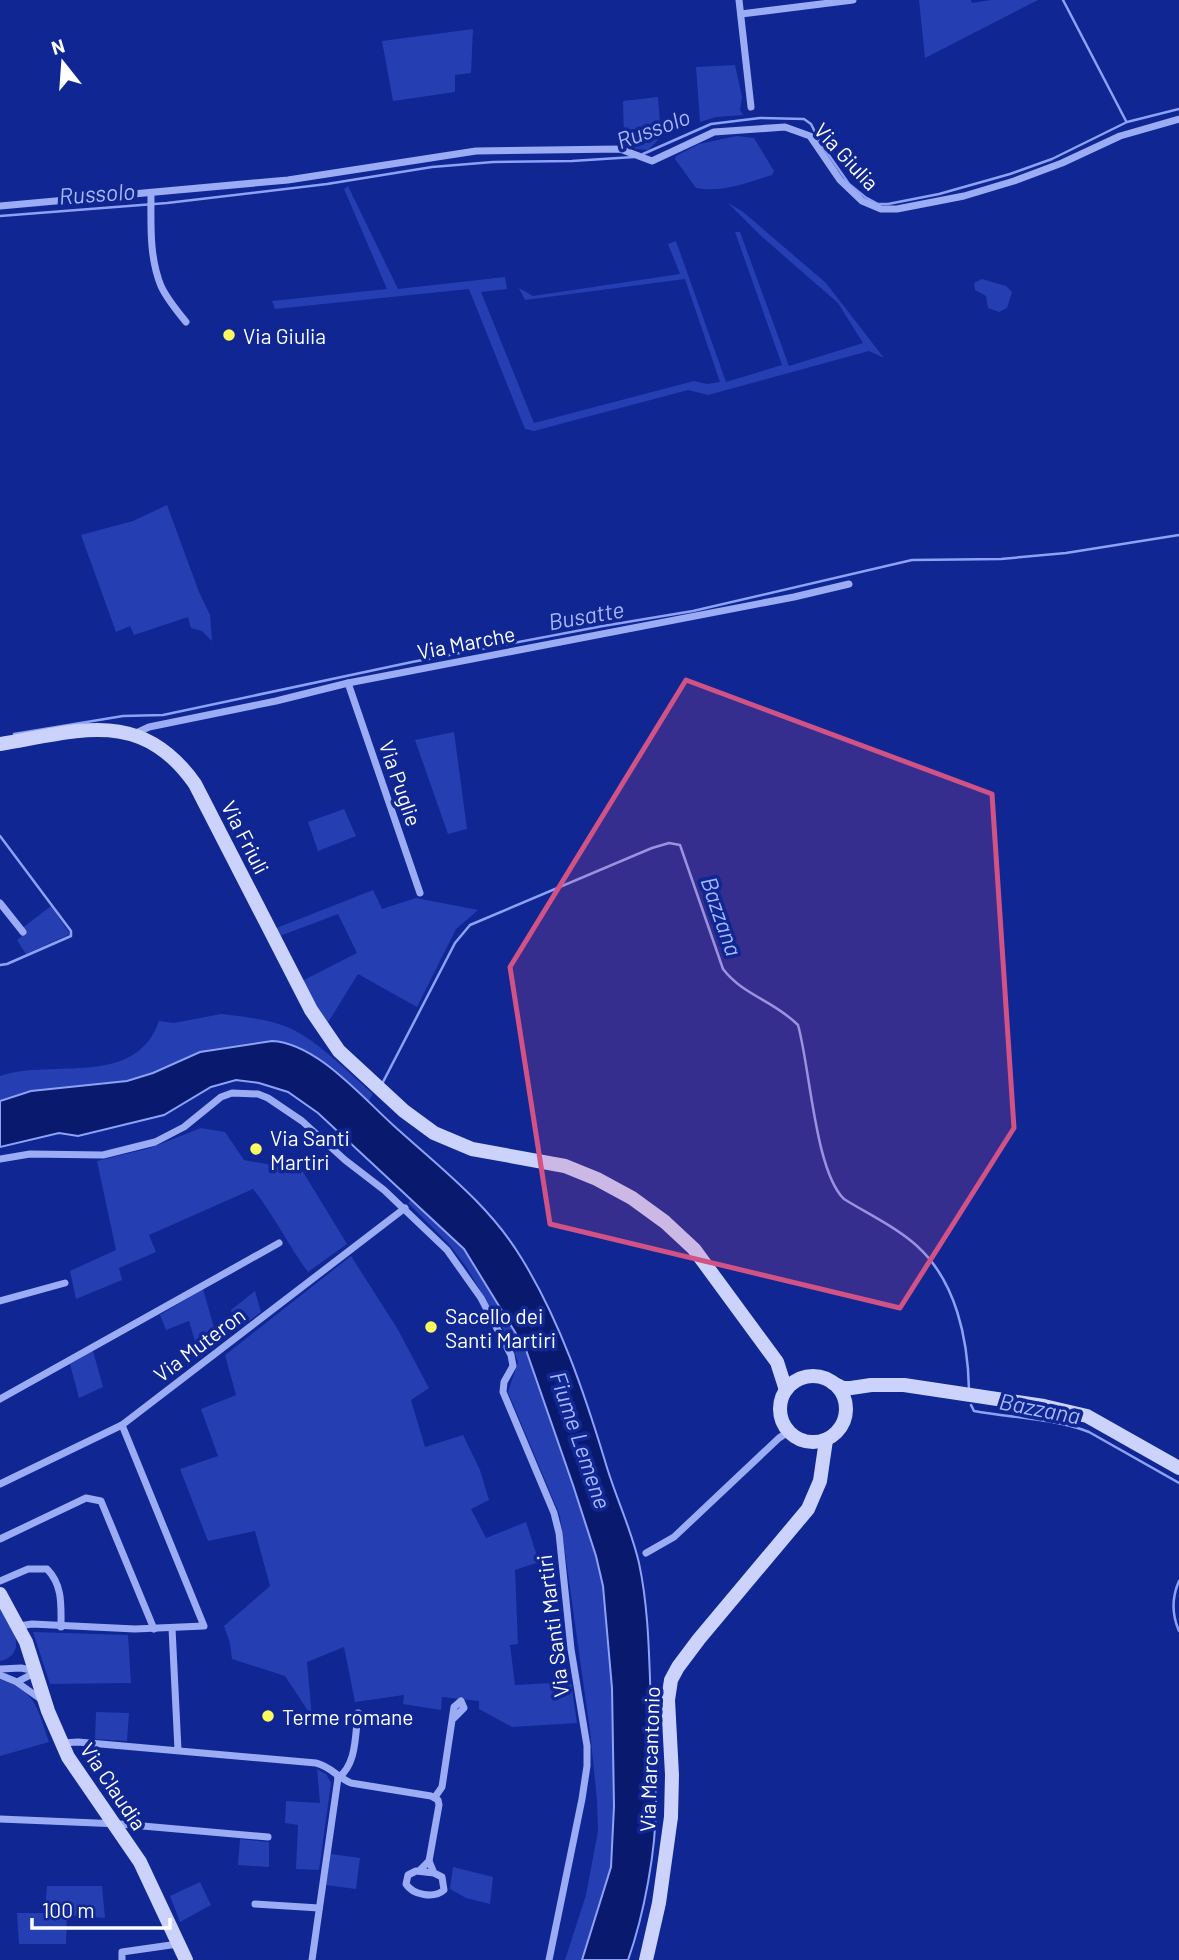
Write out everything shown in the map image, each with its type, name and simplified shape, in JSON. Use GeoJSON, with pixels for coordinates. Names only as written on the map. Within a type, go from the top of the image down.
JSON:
{"type":"FeatureCollection","features":[{"type":"Feature","properties":{"kind":"main road","name":"Via Friuli"},"geometry":{"type":"LineString","coordinates":[[0,744],[97,729],[145,738],[168,753],[184,768],[195,784],[311,1010],[339,1051],[416,1121],[450,1141],[496,1154],[565,1166],[632,1198],[665,1222],[694,1249],[777,1362]]}},
{"type":"Feature","properties":{"kind":"main road"},"geometry":{"type":"LineString","coordinates":[[777,1362],[804,1378]]}},
{"type":"Feature","properties":{"kind":"main road"},"geometry":{"type":"LineString","coordinates":[[777,1362],[786,1390]]}},
{"type":"Feature","properties":{"kind":"main road"},"geometry":{"type":"LineString","coordinates":[[826,1440],[808,1442],[797,1438],[788,1432],[782,1422],[781,1400],[794,1382],[804,1378],[824,1378],[843,1388],[904,1385],[1044,1406],[1087,1416],[1179,1468]]}},
{"type":"Feature","properties":{"kind":"main road"},"geometry":{"type":"LineString","coordinates":[[833,1383],[840,1390],[846,1408]]}},
{"type":"Feature","properties":{"kind":"main road","name":"Via Marcantonio"},"geometry":{"type":"LineString","coordinates":[[646,1960],[659,1903],[671,1817],[668,1700],[671,1680],[699,1639],[808,1509],[820,1482],[826,1440],[841,1427],[846,1408],[853,1396],[864,1387]]}},
{"type":"Feature","properties":{"kind":"main road"},"geometry":{"type":"LineString","coordinates":[[808,1442],[818,1464],[820,1482]]}},
{"type":"Feature","properties":{"kind":"main road","name":"Via Claudia"},"geometry":{"type":"LineString","coordinates":[[0,1594],[26,1642],[44,1702],[61,1744],[73,1767],[140,1863],[186,1960]]}},
{"type":"Feature","properties":{"kind":"street"},"geometry":{"type":"LineString","coordinates":[[739,0],[751,107]]}},
{"type":"Feature","properties":{"kind":"street"},"geometry":{"type":"LineString","coordinates":[[741,14],[807,3],[853,0]]}},
{"type":"Feature","properties":{"kind":"street","name":"Via Giulia"},"geometry":{"type":"LineString","coordinates":[[0,206],[151,197],[288,180],[476,150],[602,148],[620,149],[643,159],[660,159],[713,132],[785,127],[810,136],[840,180],[862,201],[881,209],[897,209],[964,196],[1014,181],[1062,163],[1120,136],[1179,119]]}},
{"type":"Feature","properties":{"kind":"street"},"geometry":{"type":"LineString","coordinates":[[151,197],[152,244],[157,272],[162,287],[186,322]]}},
{"type":"Feature","properties":{"kind":"street","name":"Via Marche"},"geometry":{"type":"LineString","coordinates":[[133,734],[149,727],[348,683],[849,584]]}},
{"type":"Feature","properties":{"kind":"street","name":"Via Puglie"},"geometry":{"type":"LineString","coordinates":[[348,683],[419,893]]}},
{"type":"Feature","properties":{"kind":"street"},"geometry":{"type":"LineString","coordinates":[[0,903],[23,933]]}},
{"type":"Feature","properties":{"kind":"street","name":"Via Santi Martiri"},"geometry":{"type":"LineString","coordinates":[[0,1159],[30,1154],[103,1155],[155,1142],[184,1127],[221,1097],[232,1093],[258,1094],[302,1121],[405,1208],[447,1250],[481,1298],[511,1355],[513,1366],[504,1382],[503,1392],[548,1494],[559,1533],[571,1649],[587,1746],[587,1766],[549,1960]]}},
{"type":"Feature","properties":{"kind":"street","name":"Via Muteron"},"geometry":{"type":"LineString","coordinates":[[0,1484],[122,1425],[405,1208]]}},
{"type":"Feature","properties":{"kind":"street"},"geometry":{"type":"LineString","coordinates":[[0,1399],[279,1243]]}},
{"type":"Feature","properties":{"kind":"street"},"geometry":{"type":"LineString","coordinates":[[0,1301],[65,1283]]}},
{"type":"Feature","properties":{"kind":"street"},"geometry":{"type":"LineString","coordinates":[[19,1626],[154,1629],[204,1626],[122,1425]]}},
{"type":"Feature","properties":{"kind":"street"},"geometry":{"type":"LineString","coordinates":[[646,1553],[674,1537],[788,1432]]}},
{"type":"Feature","properties":{"kind":"street"},"geometry":{"type":"LineString","coordinates":[[0,1539],[86,1499],[101,1501],[154,1629]]}},
{"type":"Feature","properties":{"kind":"street"},"geometry":{"type":"LineString","coordinates":[[0,1581],[29,1569],[47,1569],[56,1579],[60,1592],[61,1627]]}},
{"type":"Feature","properties":{"kind":"street"},"geometry":{"type":"LineString","coordinates":[[172,1628],[178,1750]]}},
{"type":"Feature","properties":{"kind":"street"},"geometry":{"type":"LineString","coordinates":[[12,1668],[20,1660],[26,1642]]}},
{"type":"Feature","properties":{"kind":"street"},"geometry":{"type":"LineString","coordinates":[[0,1669],[26,1668],[36,1672]]}},
{"type":"Feature","properties":{"kind":"street"},"geometry":{"type":"LineString","coordinates":[[17,1682],[36,1672]]}},
{"type":"Feature","properties":{"kind":"street"},"geometry":{"type":"LineString","coordinates":[[0,1675],[30,1689],[44,1702]]}},
{"type":"Feature","properties":{"kind":"street"},"geometry":{"type":"LineString","coordinates":[[312,1960],[338,1778],[347,1771],[351,1762],[358,1713]]}},
{"type":"Feature","properties":{"kind":"street"},"geometry":{"type":"LineString","coordinates":[[435,1797],[442,1787],[454,1718]]}},
{"type":"Feature","properties":{"kind":"street"},"geometry":{"type":"LineString","coordinates":[[61,1744],[78,1742],[316,1763],[323,1765],[338,1778],[351,1783],[435,1797]]}},
{"type":"Feature","properties":{"kind":"street"},"geometry":{"type":"LineString","coordinates":[[434,1873],[429,1860],[439,1805],[435,1797]]}},
{"type":"Feature","properties":{"kind":"street"},"geometry":{"type":"LineString","coordinates":[[0,1819],[113,1824],[268,1837]]}},
{"type":"Feature","properties":{"kind":"street"},"geometry":{"type":"LineString","coordinates":[[419,1871],[429,1860]]}},
{"type":"Feature","properties":{"kind":"street"},"geometry":{"type":"LineString","coordinates":[[419,1871],[434,1873],[444,1882],[442,1893],[415,1893],[408,1887],[408,1875],[419,1871]]}},
{"type":"Feature","properties":{"kind":"street"},"geometry":{"type":"LineString","coordinates":[[255,1904],[319,1908]]}},
{"type":"Feature","properties":{"kind":"street"},"geometry":{"type":"LineString","coordinates":[[122,1960],[122,1952],[177,1944]]}},
{"type":"Feature","properties":{"kind":"highlighted area"},"geometry":{"type":"Polygon","coordinates":[[[686,680],[992,794],[1014,1128],[900,1308],[550,1224],[510,967],[686,680]]]}},
{"type":"Feature","properties":{"kind":"shaded area"},"geometry":{"type":"Polygon","coordinates":[[[919,0],[971,0],[972,3],[991,0],[1038,0],[925,58],[919,0]]]}},
{"type":"Feature","properties":{"kind":"shaded area"},"geometry":{"type":"Polygon","coordinates":[[[473,29],[471,73],[455,75],[455,92],[393,101],[382,41],[473,29]]]}},
{"type":"Feature","properties":{"kind":"shaded area"},"geometry":{"type":"Polygon","coordinates":[[[735,65],[742,97],[740,110],[743,115],[716,117],[700,122],[696,67],[735,65]]]}},
{"type":"Feature","properties":{"kind":"shaded area"},"geometry":{"type":"Polygon","coordinates":[[[658,97],[661,137],[648,150],[636,149],[624,139],[623,101],[658,97]]]}},
{"type":"Feature","properties":{"kind":"shaded area"},"geometry":{"type":"Polygon","coordinates":[[[737,136],[754,138],[774,171],[772,175],[725,188],[696,188],[675,159],[676,156],[699,144],[737,136]]]}},
{"type":"Feature","properties":{"kind":"shaded area"},"geometry":{"type":"Polygon","coordinates":[[[348,186],[398,289],[505,277],[507,289],[481,292],[534,423],[694,381],[707,384],[720,382],[685,279],[525,300],[519,288],[533,296],[680,274],[668,244],[676,241],[726,382],[782,365],[735,232],[740,232],[789,366],[863,343],[838,303],[761,236],[728,203],[742,211],[826,283],[884,358],[869,351],[708,395],[688,390],[534,431],[525,429],[469,289],[275,309],[272,301],[387,289],[344,189],[348,186]]]}},
{"type":"Feature","properties":{"kind":"shaded area"},"geometry":{"type":"Polygon","coordinates":[[[982,279],[1006,286],[1012,292],[1007,308],[999,312],[988,308],[986,296],[975,290],[974,283],[982,279]]]}},
{"type":"Feature","properties":{"kind":"shaded area"},"geometry":{"type":"Polygon","coordinates":[[[167,505],[210,615],[212,641],[202,631],[191,628],[188,617],[134,635],[130,626],[116,632],[81,535],[133,521],[167,505]]]}},
{"type":"Feature","properties":{"kind":"shaded area"},"geometry":{"type":"Polygon","coordinates":[[[454,732],[467,829],[448,834],[415,740],[454,732]]]}},
{"type":"Feature","properties":{"kind":"shaded area"},"geometry":{"type":"Polygon","coordinates":[[[344,809],[356,836],[318,851],[308,822],[344,809]]]}},
{"type":"Feature","properties":{"kind":"shaded area"},"geometry":{"type":"Polygon","coordinates":[[[373,890],[382,909],[416,898],[478,910],[456,929],[417,1007],[358,974],[327,1024],[300,982],[357,953],[338,914],[277,937],[274,929],[373,890]]]}},
{"type":"Feature","properties":{"kind":"shaded area"},"geometry":{"type":"Polygon","coordinates":[[[51,906],[70,934],[26,954],[17,940],[25,934],[21,929],[51,906]]]}},
{"type":"Feature","properties":{"kind":"shaded area"},"geometry":{"type":"Polygon","coordinates":[[[221,1014],[282,1025],[311,1040],[329,1055],[373,1094],[353,1127],[251,1063],[0,1127],[0,1076],[21,1071],[112,1064],[131,1056],[147,1042],[159,1021],[174,1023],[221,1014]]]}},
{"type":"Feature","properties":{"kind":"shaded area"},"geometry":{"type":"Polygon","coordinates":[[[201,1128],[225,1132],[244,1160],[277,1166],[297,1162],[347,1244],[308,1272],[253,1189],[149,1235],[156,1252],[119,1268],[122,1280],[76,1299],[70,1271],[116,1250],[97,1161],[150,1148],[201,1128]]]}},
{"type":"Feature","properties":{"kind":"shaded area"},"geometry":{"type":"Polygon","coordinates":[[[411,1200],[464,1249],[526,1350],[573,1485],[603,1586],[612,1688],[614,1806],[611,1867],[582,1960],[565,1960],[586,1895],[598,1831],[597,1800],[560,1516],[508,1392],[518,1362],[511,1342],[467,1268],[449,1244],[408,1203],[411,1200]]]}},
{"type":"Feature","properties":{"kind":"shaded area"},"geometry":{"type":"Polygon","coordinates":[[[351,1256],[397,1328],[429,1388],[411,1400],[425,1447],[463,1435],[480,1470],[489,1500],[471,1509],[486,1538],[526,1522],[539,1562],[515,1570],[518,1644],[510,1645],[515,1685],[571,1682],[577,1723],[512,1727],[479,1709],[479,1701],[442,1697],[441,1710],[403,1704],[404,1695],[355,1702],[344,1647],[307,1662],[312,1717],[285,1676],[232,1659],[224,1626],[270,1586],[255,1531],[208,1541],[180,1469],[218,1456],[201,1409],[236,1395],[225,1355],[351,1256]]]}},
{"type":"Feature","properties":{"kind":"shaded area"},"geometry":{"type":"Polygon","coordinates":[[[203,1289],[218,1342],[200,1358],[189,1321],[166,1330],[160,1315],[203,1289]]]}},
{"type":"Feature","properties":{"kind":"shaded area"},"geometry":{"type":"Polygon","coordinates":[[[255,1291],[261,1312],[237,1330],[231,1310],[255,1291]]]}},
{"type":"Feature","properties":{"kind":"shaded area"},"geometry":{"type":"Polygon","coordinates":[[[93,1351],[103,1387],[79,1398],[70,1364],[93,1351]]]}},
{"type":"Feature","properties":{"kind":"shaded area"},"geometry":{"type":"Polygon","coordinates":[[[0,1606],[13,1629],[16,1645],[9,1657],[0,1661],[0,1606]]]}},
{"type":"Feature","properties":{"kind":"shaded area"},"geometry":{"type":"Polygon","coordinates":[[[33,1632],[128,1635],[131,1683],[50,1684],[33,1632]]]}},
{"type":"Feature","properties":{"kind":"shaded area"},"geometry":{"type":"Polygon","coordinates":[[[0,1679],[29,1696],[38,1711],[49,1742],[0,1756],[0,1679]]]}},
{"type":"Feature","properties":{"kind":"shaded area"},"geometry":{"type":"Polygon","coordinates":[[[96,1712],[129,1713],[127,1741],[95,1739],[96,1712]]]}},
{"type":"Feature","properties":{"kind":"shaded area"},"geometry":{"type":"Polygon","coordinates":[[[317,1769],[326,1774],[331,1783],[319,1870],[296,1869],[298,1825],[285,1823],[286,1801],[320,1803],[317,1769]]]}},
{"type":"Feature","properties":{"kind":"shaded area"},"geometry":{"type":"Polygon","coordinates":[[[240,1839],[269,1842],[269,1867],[238,1865],[240,1839]]]}},
{"type":"Feature","properties":{"kind":"shaded area"},"geometry":{"type":"Polygon","coordinates":[[[331,1854],[360,1858],[356,1889],[326,1885],[331,1854]]]}},
{"type":"Feature","properties":{"kind":"shaded area"},"geometry":{"type":"Polygon","coordinates":[[[453,1867],[493,1877],[490,1904],[466,1898],[450,1889],[453,1867]]]}},
{"type":"Feature","properties":{"kind":"shaded area"},"geometry":{"type":"Polygon","coordinates":[[[200,1882],[211,1905],[180,1922],[170,1896],[200,1882]]]}},
{"type":"Feature","properties":{"kind":"shaded area"},"geometry":{"type":"Polygon","coordinates":[[[47,1886],[102,1886],[105,1918],[67,1915],[66,1944],[19,1944],[17,1913],[45,1913],[47,1886]]]}},
{"type":"Feature","properties":{"kind":"water","name":"Fiume Lemene"},"geometry":{"type":"Polygon","coordinates":[[[272,1041],[305,1051],[337,1073],[479,1204],[495,1221],[522,1259],[548,1307],[570,1357],[636,1550],[647,1616],[656,1803],[654,1841],[648,1883],[628,1960],[582,1960],[611,1867],[614,1806],[612,1688],[603,1586],[573,1485],[526,1350],[464,1249],[318,1113],[288,1092],[259,1083],[236,1080],[211,1087],[164,1115],[78,1136],[59,1133],[0,1147],[0,1101],[31,1091],[127,1081],[153,1073],[200,1052],[272,1041]]]}},
{"type":"Feature","properties":{"kind":"waterway"},"geometry":{"type":"LineString","coordinates":[[1063,0],[1126,121]]}},
{"type":"Feature","properties":{"kind":"waterway","name":"Russolo"},"geometry":{"type":"LineString","coordinates":[[643,154],[711,124],[760,118],[804,119],[811,124],[821,144],[849,184],[878,204],[888,204],[939,194],[1010,174],[1052,159],[1127,122],[1179,109]]}},
{"type":"Feature","properties":{"kind":"waterway","name":"Russolo"},"geometry":{"type":"LineString","coordinates":[[0,216],[167,203],[327,184],[432,167],[634,157]]}},
{"type":"Feature","properties":{"kind":"waterway","name":"Busatte"},"geometry":{"type":"LineString","coordinates":[[14,734],[123,716],[163,715],[412,662],[693,611],[912,560],[1001,559],[1066,553],[1179,535]]}},
{"type":"Feature","properties":{"kind":"waterway"},"geometry":{"type":"LineString","coordinates":[[0,836],[71,931],[71,936],[0,965]]}},
{"type":"Feature","properties":{"kind":"waterway","name":"Bazzana"},"geometry":{"type":"LineString","coordinates":[[383,1082],[455,943],[470,925],[652,848],[669,843],[680,845],[723,969],[740,986],[798,1025],[820,1143],[834,1185],[844,1199],[909,1239],[930,1260],[941,1276],[950,1293],[962,1331],[969,1390]]}},
{"type":"Feature","properties":{"kind":"waterway","name":"Bazzana"},"geometry":{"type":"LineString","coordinates":[[971,1405],[974,1411],[1047,1421],[1089,1432],[1179,1483]]}},
{"type":"Feature","properties":{"kind":"waterway","name":"Bazzana"},"geometry":{"type":"LineString","coordinates":[[1179,1581],[1174,1606],[1179,1631]]}},
{"type":"Feature","properties":{"kind":"place","name":"Via Giulia"},"geometry":{"type":"Point","coordinates":[229,335]}},
{"type":"Feature","properties":{"kind":"place","name":"Via Santi Martiri"},"geometry":{"type":"Point","coordinates":[256,1149]}},
{"type":"Feature","properties":{"kind":"place","name":"Sacello dei Santi Martiri"},"geometry":{"type":"Point","coordinates":[431,1327]}},
{"type":"Feature","properties":{"kind":"place","name":"Terme romane"},"geometry":{"type":"Point","coordinates":[268,1716]}}]}
